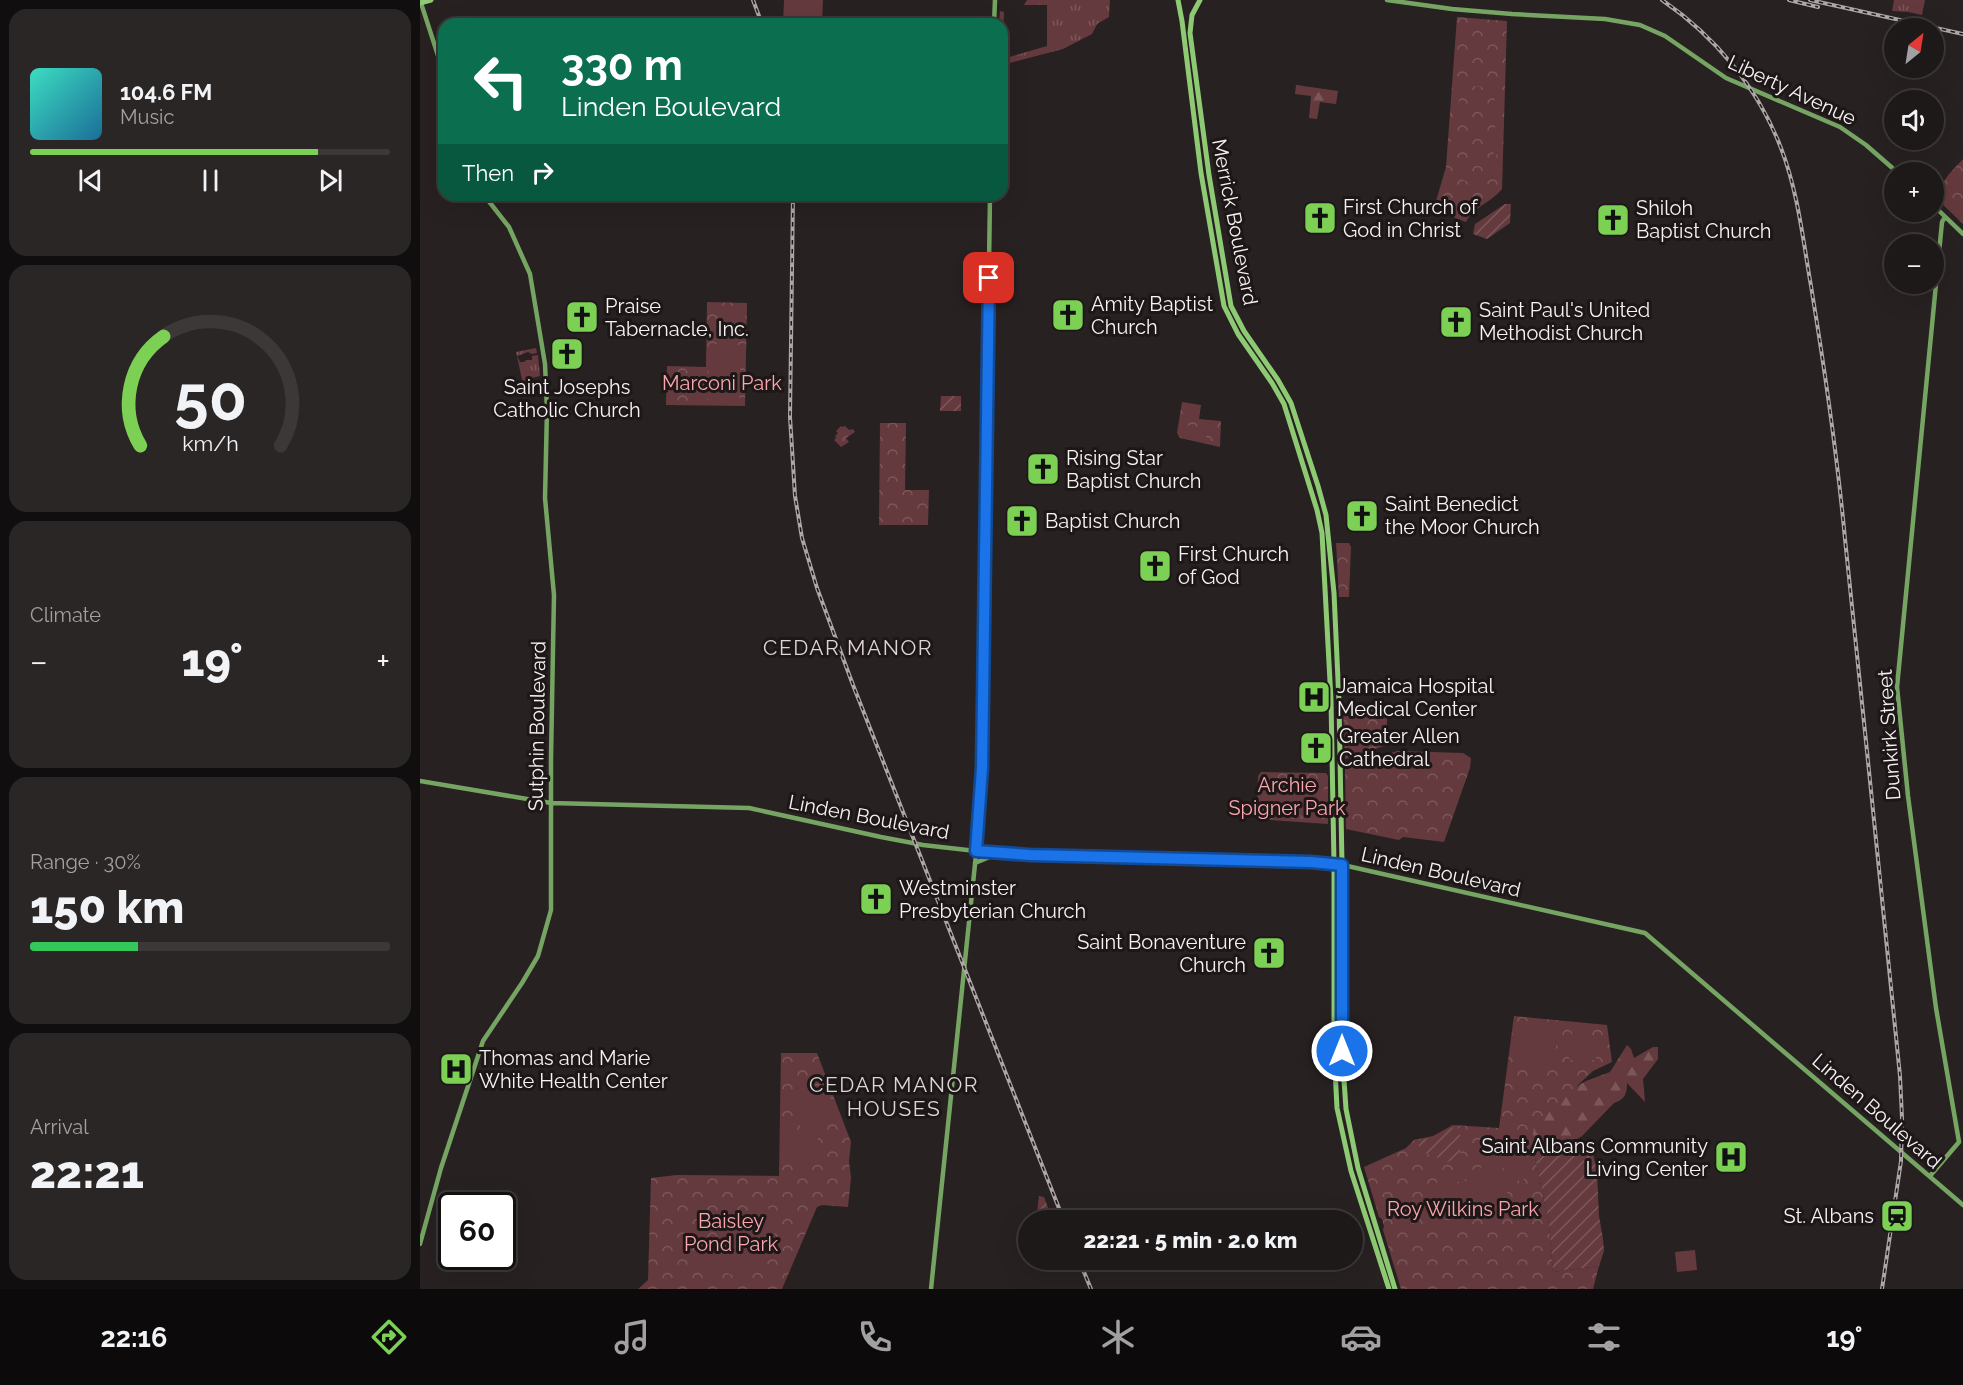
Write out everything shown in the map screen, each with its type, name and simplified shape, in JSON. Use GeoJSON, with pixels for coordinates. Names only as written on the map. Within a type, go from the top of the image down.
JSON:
{"type":"FeatureCollection","features":[{"type":"Feature","properties":{"kind":"main road"},"geometry":{"type":"LineString","coordinates":[[431,0],[421,2],[438,55]]}},
{"type":"Feature","properties":{"kind":"main road"},"geometry":{"type":"LineString","coordinates":[[994,18],[995,0]]}},
{"type":"Feature","properties":{"kind":"main road","name":"Merrick Boulevard"},"geometry":{"type":"LineString","coordinates":[[1178,0],[1201,176],[1224,306],[1238,334],[1272,382],[1284,404],[1322,533],[1331,700],[1334,1054],[1337,1108],[1351,1170],[1389,1289]]}},
{"type":"Feature","properties":{"kind":"main road","name":"Merrick Boulevard"},"geometry":{"type":"LineString","coordinates":[[1200,0],[1192,15],[1190,33],[1210,184],[1232,306],[1244,331],[1291,403],[1326,515],[1334,593],[1339,702],[1342,1052],[1346,1109],[1358,1168],[1395,1289]]}},
{"type":"Feature","properties":{"kind":"main road","name":"Liberty Avenue"},"geometry":{"type":"LineString","coordinates":[[1387,0],[1452,9],[1605,19],[1640,25],[1665,36],[1726,78],[1840,127],[1886,162]]}},
{"type":"Feature","properties":{"kind":"main road","name":"Sutphin Boulevard"},"geometry":{"type":"LineString","coordinates":[[420,1244],[441,1168],[483,1041],[522,983],[542,945],[550,910],[554,595],[546,527],[545,364],[530,274],[509,227],[489,201]]}},
{"type":"Feature","properties":{"kind":"main road"},"geometry":{"type":"LineString","coordinates":[[931,1289],[975,863],[982,768],[990,201]]}},
{"type":"Feature","properties":{"kind":"main road"},"geometry":{"type":"LineString","coordinates":[[1946,217],[1963,234]]}},
{"type":"Feature","properties":{"kind":"main road","name":"Dunkirk Street"},"geometry":{"type":"LineString","coordinates":[[1930,1176],[1959,1142],[1933,985],[1909,805],[1897,687],[1933,303],[1942,222],[1946,217]]}},
{"type":"Feature","properties":{"kind":"main road","name":"Linden Boulevard"},"geometry":{"type":"LineString","coordinates":[[420,781],[551,803],[749,808],[923,845],[976,851],[1040,856],[1334,863],[1645,933],[1963,1205]]}},
{"type":"Feature","properties":{"kind":"main road"},"geometry":{"type":"LineString","coordinates":[[975,863],[1000,853]]}},
{"type":"Feature","properties":{"kind":"main road"},"geometry":{"type":"LineString","coordinates":[[1334,1054],[1342,1052]]}},
{"type":"Feature","properties":{"kind":"green space"},"geometry":{"type":"Polygon","coordinates":[[[784,0],[823,0],[822,18],[783,18],[784,0]]]}},
{"type":"Feature","properties":{"kind":"green space"},"geometry":{"type":"Polygon","coordinates":[[[1027,0],[1110,0],[1109,17],[1097,24],[1092,34],[1063,49],[1008,63],[1008,57],[1047,46],[1047,5],[1024,5],[1027,0]]]}},
{"type":"Feature","properties":{"kind":"green space"},"geometry":{"type":"Polygon","coordinates":[[[1894,0],[1925,0],[1922,15],[1892,11],[1894,0]]]}},
{"type":"Feature","properties":{"kind":"green space"},"geometry":{"type":"Polygon","coordinates":[[[1000,11],[1004,12],[1004,18],[999,18],[1000,11]]]}},
{"type":"Feature","properties":{"kind":"green space"},"geometry":{"type":"Polygon","coordinates":[[[1457,17],[1507,21],[1502,189],[1473,212],[1466,222],[1455,218],[1436,201],[1446,167],[1457,17]]]}},
{"type":"Feature","properties":{"kind":"green space"},"geometry":{"type":"Polygon","coordinates":[[[1478,82],[1488,86],[1495,93],[1500,126],[1494,167],[1483,179],[1470,182],[1457,175],[1452,167],[1451,146],[1454,105],[1457,95],[1462,88],[1478,82]],[[1474,86],[1460,96],[1455,152],[1456,165],[1459,170],[1471,177],[1485,174],[1491,165],[1496,106],[1494,97],[1489,91],[1483,87],[1474,86]]]}},
{"type":"Feature","properties":{"kind":"green space"},"geometry":{"type":"Polygon","coordinates":[[[1296,85],[1338,91],[1336,104],[1320,102],[1317,119],[1309,118],[1311,96],[1295,94],[1296,85]]]}},
{"type":"Feature","properties":{"kind":"green space"},"geometry":{"type":"Polygon","coordinates":[[[1963,159],[1963,224],[1944,206],[1944,181],[1963,159]]]}},
{"type":"Feature","properties":{"kind":"green space"},"geometry":{"type":"Polygon","coordinates":[[[1505,204],[1511,204],[1510,223],[1487,239],[1473,234],[1475,224],[1505,204]]]}},
{"type":"Feature","properties":{"kind":"green space","name":"Marconi Park"},"geometry":{"type":"Polygon","coordinates":[[[707,302],[747,303],[745,406],[666,405],[667,366],[706,367],[707,302]]]}},
{"type":"Feature","properties":{"kind":"green space"},"geometry":{"type":"Polygon","coordinates":[[[736,304],[745,304],[745,337],[736,337],[736,304]]]}},
{"type":"Feature","properties":{"kind":"green space"},"geometry":{"type":"Polygon","coordinates":[[[709,344],[741,345],[739,402],[708,402],[709,344]]]}},
{"type":"Feature","properties":{"kind":"green space"},"geometry":{"type":"Polygon","coordinates":[[[536,348],[537,353],[528,352],[517,356],[520,362],[524,362],[538,355],[540,376],[528,379],[529,383],[523,384],[516,352],[536,348]]]}},
{"type":"Feature","properties":{"kind":"green space"},"geometry":{"type":"Polygon","coordinates":[[[941,396],[961,396],[961,411],[940,411],[941,396]]]}},
{"type":"Feature","properties":{"kind":"green space"},"geometry":{"type":"Polygon","coordinates":[[[1182,402],[1201,405],[1199,419],[1221,421],[1220,447],[1180,438],[1177,433],[1182,402]]]}},
{"type":"Feature","properties":{"kind":"green space"},"geometry":{"type":"Polygon","coordinates":[[[880,423],[906,423],[905,490],[929,490],[928,525],[879,525],[880,423]]]}},
{"type":"Feature","properties":{"kind":"green space"},"geometry":{"type":"Polygon","coordinates":[[[1184,425],[1208,428],[1205,443],[1181,438],[1184,425]]]}},
{"type":"Feature","properties":{"kind":"green space"},"geometry":{"type":"Polygon","coordinates":[[[841,426],[849,430],[853,429],[855,432],[846,438],[849,442],[841,447],[834,440],[838,433],[836,431],[841,426]]]}},
{"type":"Feature","properties":{"kind":"green space"},"geometry":{"type":"Polygon","coordinates":[[[1336,543],[1349,543],[1351,547],[1349,597],[1339,597],[1336,543]]]}},
{"type":"Feature","properties":{"kind":"green space","name":"Archie Spigner Park"},"geometry":{"type":"Polygon","coordinates":[[[1343,707],[1386,708],[1387,745],[1345,759],[1343,707]]]}},
{"type":"Feature","properties":{"kind":"green space","name":"Archie Spigner Park"},"geometry":{"type":"Polygon","coordinates":[[[1397,751],[1463,753],[1471,758],[1470,768],[1444,842],[1403,837],[1399,840],[1346,829],[1345,769],[1397,751]]]}},
{"type":"Feature","properties":{"kind":"green space","name":"Archie Spigner Park"},"geometry":{"type":"Polygon","coordinates":[[[1261,772],[1326,773],[1328,776],[1328,824],[1257,819],[1258,776],[1261,772]]]}},
{"type":"Feature","properties":{"kind":"green space","name":"Archie Spigner Park"},"geometry":{"type":"Polygon","coordinates":[[[1260,780],[1324,781],[1323,816],[1260,814],[1260,780]]]}},
{"type":"Feature","properties":{"kind":"green space","name":"Roy Wilkins Park"},"geometry":{"type":"Polygon","coordinates":[[[1514,1016],[1607,1025],[1612,1062],[1593,1071],[1534,1126],[1532,1143],[1549,1224],[1553,1272],[1599,1266],[1593,1289],[1401,1289],[1383,1230],[1382,1219],[1379,1217],[1364,1167],[1406,1148],[1414,1140],[1433,1136],[1453,1125],[1499,1128],[1514,1016]]]}},
{"type":"Feature","properties":{"kind":"green space"},"geometry":{"type":"Polygon","coordinates":[[[1521,1020],[1553,1024],[1557,1034],[1557,1044],[1554,1052],[1548,1058],[1532,1064],[1513,1056],[1516,1025],[1521,1020]]]}},
{"type":"Feature","properties":{"kind":"green space"},"geometry":{"type":"Polygon","coordinates":[[[1577,1031],[1593,1035],[1596,1039],[1598,1054],[1595,1060],[1573,1061],[1569,1058],[1568,1036],[1577,1031]]]}},
{"type":"Feature","properties":{"kind":"green space"},"geometry":{"type":"Polygon","coordinates":[[[1627,1045],[1634,1058],[1653,1047],[1658,1047],[1658,1059],[1643,1079],[1645,1102],[1627,1083],[1623,1098],[1614,1103],[1577,1139],[1532,1143],[1530,1149],[1483,1139],[1586,1081],[1610,1072],[1627,1045]]]}},
{"type":"Feature","properties":{"kind":"green space","name":"Baisley Pond Park"},"geometry":{"type":"Polygon","coordinates":[[[781,1053],[817,1053],[851,1142],[848,1207],[822,1205],[817,1207],[782,1289],[638,1289],[648,1280],[651,1178],[677,1175],[779,1176],[781,1053]]]}},
{"type":"Feature","properties":{"kind":"green space"},"geometry":{"type":"Polygon","coordinates":[[[806,1085],[812,1099],[826,1093],[829,1095],[839,1119],[818,1126],[818,1155],[811,1156],[811,1163],[782,1163],[780,1160],[780,1131],[800,1132],[800,1114],[808,1113],[803,1103],[789,1108],[783,1094],[797,1088],[803,1102],[799,1088],[806,1085]]]}},
{"type":"Feature","properties":{"kind":"green space"},"geometry":{"type":"Polygon","coordinates":[[[1454,1127],[1460,1129],[1460,1160],[1443,1162],[1434,1155],[1419,1152],[1419,1140],[1433,1137],[1454,1127]]]}},
{"type":"Feature","properties":{"kind":"green space"},"geometry":{"type":"Polygon","coordinates":[[[1590,1141],[1597,1171],[1599,1216],[1604,1251],[1599,1266],[1553,1272],[1549,1224],[1532,1143],[1590,1141]]]}},
{"type":"Feature","properties":{"kind":"green space"},"geometry":{"type":"Polygon","coordinates":[[[1500,1163],[1513,1166],[1522,1174],[1525,1185],[1522,1198],[1525,1203],[1437,1230],[1436,1225],[1438,1224],[1429,1217],[1424,1206],[1425,1197],[1431,1187],[1455,1175],[1500,1163]],[[1501,1168],[1436,1189],[1429,1200],[1431,1210],[1441,1220],[1449,1220],[1513,1200],[1520,1185],[1516,1176],[1507,1169],[1501,1168]]]}},
{"type":"Feature","properties":{"kind":"green space"},"geometry":{"type":"Polygon","coordinates":[[[1500,1171],[1510,1201],[1449,1219],[1440,1189],[1500,1171]]]}},
{"type":"Feature","properties":{"kind":"green space"},"geometry":{"type":"Polygon","coordinates":[[[1039,1196],[1044,1197],[1049,1210],[1037,1210],[1039,1196]]]}},
{"type":"Feature","properties":{"kind":"green space"},"geometry":{"type":"Polygon","coordinates":[[[753,1203],[780,1213],[781,1216],[770,1246],[756,1241],[747,1267],[737,1264],[733,1275],[705,1266],[713,1235],[733,1242],[741,1216],[747,1218],[753,1203]]]}},
{"type":"Feature","properties":{"kind":"green space"},"geometry":{"type":"Polygon","coordinates":[[[1695,1250],[1697,1270],[1677,1272],[1675,1252],[1695,1250]]]}},
{"type":"Feature","properties":{"kind":"railway"},"geometry":{"type":"LineString","coordinates":[[753,0],[760,18]]}},
{"type":"Feature","properties":{"kind":"railway"},"geometry":{"type":"LineString","coordinates":[[1662,0],[1700,30],[1717,47],[1733,65],[1760,105],[1787,165],[1802,234],[1826,381],[1838,476],[1900,1076],[1901,1161],[1882,1289]]}},
{"type":"Feature","properties":{"kind":"railway"},"geometry":{"type":"LineString","coordinates":[[1789,0],[1818,7]]}},
{"type":"Feature","properties":{"kind":"railway"},"geometry":{"type":"LineString","coordinates":[[1810,0],[1963,34]]}},
{"type":"Feature","properties":{"kind":"railway"},"geometry":{"type":"LineString","coordinates":[[793,201],[790,417],[795,496],[802,538],[817,588],[853,685],[1060,1210]]}},
{"type":"Feature","properties":{"kind":"railway"},"geometry":{"type":"LineString","coordinates":[[1083,1270],[1091,1289]]}},
{"type":"Feature","properties":{"kind":"place","name":"First Church of God in Christ"},"geometry":{"type":"Point","coordinates":[1320,218]}},
{"type":"Feature","properties":{"kind":"place","name":"Shiloh Baptist Church"},"geometry":{"type":"Point","coordinates":[1613,220]}},
{"type":"Feature","properties":{"kind":"place","name":"Amity Baptist Church"},"geometry":{"type":"Point","coordinates":[1068,315]}},
{"type":"Feature","properties":{"kind":"place","name":"Praise Tabernacle, Inc."},"geometry":{"type":"Point","coordinates":[582,317]}},
{"type":"Feature","properties":{"kind":"place","name":"Saint Paul's United Methodist Church"},"geometry":{"type":"Point","coordinates":[1456,322]}},
{"type":"Feature","properties":{"kind":"place","name":"Saint Josephs Catholic Church"},"geometry":{"type":"Point","coordinates":[567,354]}},
{"type":"Feature","properties":{"kind":"place","name":"Rising Star Baptist Church"},"geometry":{"type":"Point","coordinates":[1043,469]}},
{"type":"Feature","properties":{"kind":"place","name":"Saint Benedict the Moor Church"},"geometry":{"type":"Point","coordinates":[1362,516]}},
{"type":"Feature","properties":{"kind":"place","name":"Baptist Church"},"geometry":{"type":"Point","coordinates":[1022,521]}},
{"type":"Feature","properties":{"kind":"place","name":"First Church of God"},"geometry":{"type":"Point","coordinates":[1155,566]}},
{"type":"Feature","properties":{"kind":"place","name":"Jamaica Hospital Medical Center"},"geometry":{"type":"Point","coordinates":[1314,697]}},
{"type":"Feature","properties":{"kind":"place","name":"Greater Allen Cathedral"},"geometry":{"type":"Point","coordinates":[1316,748]}},
{"type":"Feature","properties":{"kind":"place","name":"Westminster Presbyterian Church"},"geometry":{"type":"Point","coordinates":[876,899]}},
{"type":"Feature","properties":{"kind":"place","name":"Saint Bonaventure Church"},"geometry":{"type":"Point","coordinates":[1269,953]}},
{"type":"Feature","properties":{"kind":"place","name":"Thomas and Marie White Health Center"},"geometry":{"type":"Point","coordinates":[456,1069]}},
{"type":"Feature","properties":{"kind":"place","name":"Saint Albans Community Living Center"},"geometry":{"type":"Point","coordinates":[1731,1157]}},
{"type":"Feature","properties":{"kind":"place","name":"St. Albans"},"geometry":{"type":"Point","coordinates":[1897,1216]}},
{"type":"Feature","properties":{"kind":"district","name":"CEDAR MANOR"},"geometry":{"type":"Point","coordinates":[848,648]}},
{"type":"Feature","properties":{"kind":"district","name":"CEDAR MANOR HOUSES"},"geometry":{"type":"Point","coordinates":[894,1097]}},
{"type":"Feature","properties":{"kind":"route"},"geometry":{"type":"LineString","coordinates":[[989,278],[982,768],[976,851],[1030,855],[1311,862],[1342,865],[1342,1051]]}}]}
